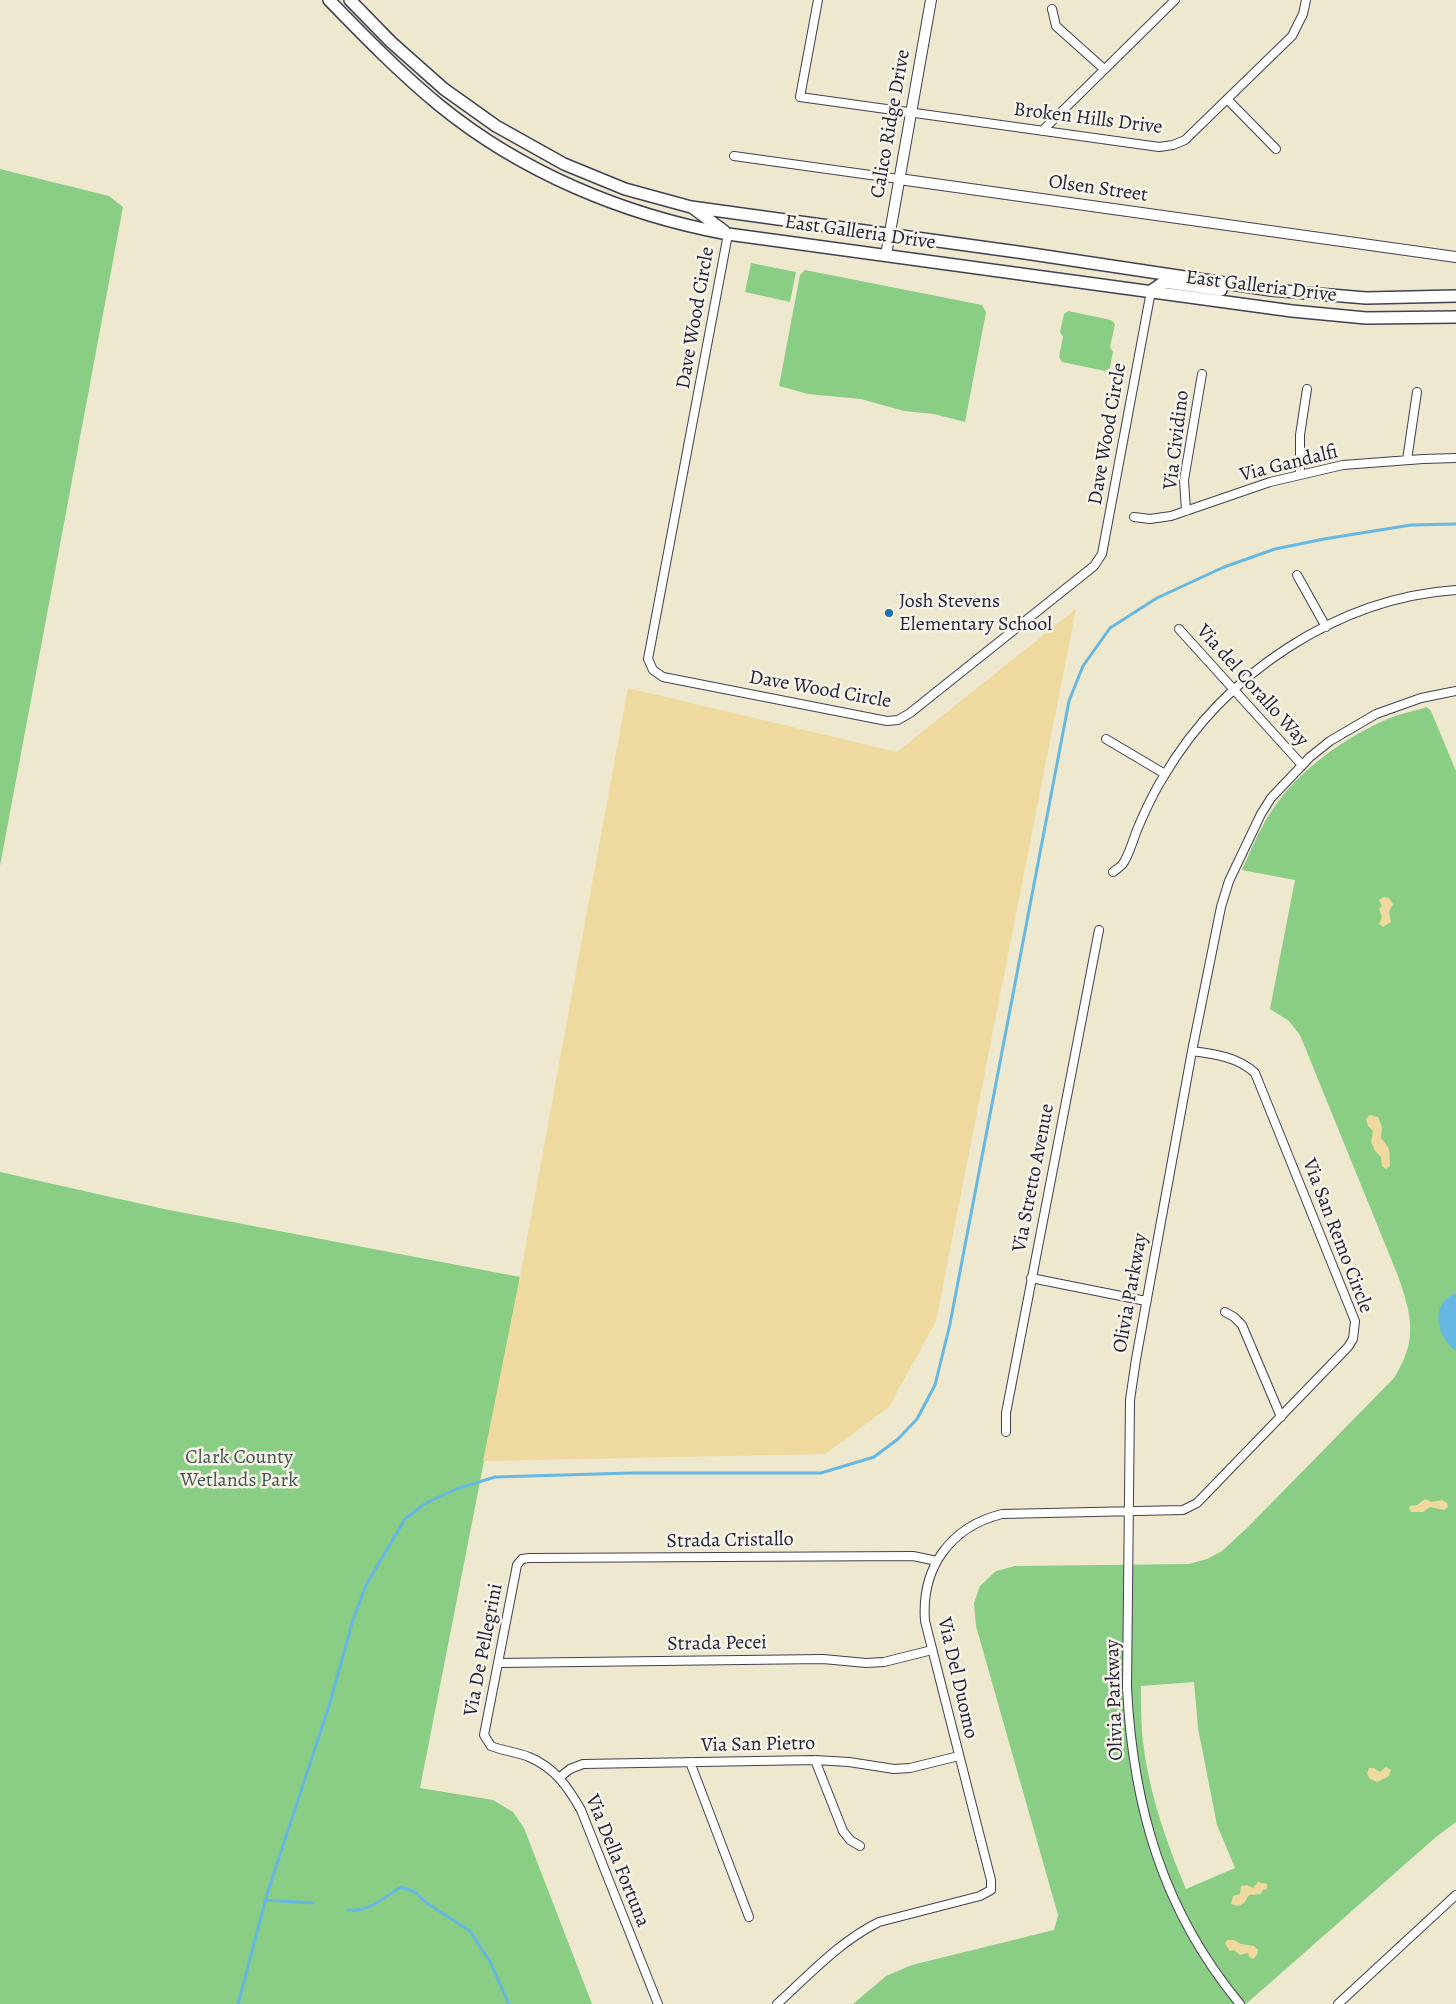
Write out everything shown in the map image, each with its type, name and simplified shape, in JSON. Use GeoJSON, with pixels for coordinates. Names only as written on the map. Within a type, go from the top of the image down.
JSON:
{"type":"FeatureCollection","features":[{"type":"Feature","properties":{"kind":"main road","name":"East Galleria Drive"},"geometry":{"type":"LineString","coordinates":[[329,0],[380,52],[440,106],[507,152],[544,173],[601,199],[656,217],[728,234],[1292,311],[1366,318],[1456,317]]}},
{"type":"Feature","properties":{"kind":"main road","name":"East Galleria Drive"},"geometry":{"type":"LineString","coordinates":[[350,0],[391,42],[444,89],[496,126],[564,164],[616,185],[692,207],[1025,253],[1271,290],[1366,298],[1456,296]]}},
{"type":"Feature","properties":{"kind":"main road"},"geometry":{"type":"LineString","coordinates":[[692,207],[728,234]]}},
{"type":"Feature","properties":{"kind":"main road"},"geometry":{"type":"LineString","coordinates":[[1151,291],[1164,282],[1257,294],[1271,290]]}},
{"type":"Feature","properties":{"kind":"street","name":"Broken Hills Drive"},"geometry":{"type":"LineString","coordinates":[[818,0],[800,97],[1159,147],[1174,145],[1186,140],[1228,100],[1292,36],[1303,14],[1306,0]]}},
{"type":"Feature","properties":{"kind":"street","name":"Calico Ridge Drive"},"geometry":{"type":"LineString","coordinates":[[886,255],[931,0]]}},
{"type":"Feature","properties":{"kind":"street"},"geometry":{"type":"LineString","coordinates":[[1042,131],[1175,0]]}},
{"type":"Feature","properties":{"kind":"street"},"geometry":{"type":"LineString","coordinates":[[1052,9],[1056,26],[1104,69]]}},
{"type":"Feature","properties":{"kind":"street"},"geometry":{"type":"LineString","coordinates":[[1228,100],[1276,149]]}},
{"type":"Feature","properties":{"kind":"street","name":"Olsen Street"},"geometry":{"type":"LineString","coordinates":[[734,156],[1456,257]]}},
{"type":"Feature","properties":{"kind":"street","name":"Dave Wood Circle"},"geometry":{"type":"LineString","coordinates":[[728,234],[648,659],[653,670],[663,677],[888,721],[898,720],[910,713],[1094,566],[1102,554],[1151,291]]}},
{"type":"Feature","properties":{"kind":"street","name":"Via Cividino"},"geometry":{"type":"LineString","coordinates":[[1186,511],[1184,480],[1202,374]]}},
{"type":"Feature","properties":{"kind":"street"},"geometry":{"type":"LineString","coordinates":[[1300,475],[1300,435],[1307,389]]}},
{"type":"Feature","properties":{"kind":"street"},"geometry":{"type":"LineString","coordinates":[[1407,460],[1417,392]]}},
{"type":"Feature","properties":{"kind":"street","name":"Via Gandalfi"},"geometry":{"type":"LineString","coordinates":[[1134,517],[1150,519],[1171,516],[1270,482],[1343,466],[1456,458]]}},
{"type":"Feature","properties":{"kind":"street"},"geometry":{"type":"LineString","coordinates":[[1297,575],[1326,626]]}},
{"type":"Feature","properties":{"kind":"street"},"geometry":{"type":"LineString","coordinates":[[1113,872],[1124,863],[1148,803],[1191,736],[1234,690],[1262,665],[1326,626],[1362,610],[1427,592],[1456,590]]}},
{"type":"Feature","properties":{"kind":"street","name":"Via del Corallo Way"},"geometry":{"type":"LineString","coordinates":[[1179,629],[1302,765]]}},
{"type":"Feature","properties":{"kind":"street","name":"Olivia Parkway"},"geometry":{"type":"LineString","coordinates":[[1240,2004],[1210,1967],[1178,1907],[1157,1855],[1141,1802],[1134,1768],[1128,1698],[1130,1400],[1146,1301],[1192,1051],[1221,907],[1237,860],[1260,814],[1271,798],[1302,765],[1330,741],[1376,714],[1421,698],[1456,692]]}},
{"type":"Feature","properties":{"kind":"street"},"geometry":{"type":"LineString","coordinates":[[1106,739],[1165,774]]}},
{"type":"Feature","properties":{"kind":"street","name":"Via Stretto Avenue"},"geometry":{"type":"LineString","coordinates":[[1006,1432],[1006,1413],[1031,1278],[1099,930]]}},
{"type":"Feature","properties":{"kind":"street","name":"Via San Remo Circle"},"geometry":{"type":"LineString","coordinates":[[1128,1512],[1183,1510],[1197,1503],[1281,1418],[1348,1347],[1353,1339],[1355,1321],[1255,1073],[1238,1060],[1192,1051]]}},
{"type":"Feature","properties":{"kind":"street"},"geometry":{"type":"LineString","coordinates":[[1031,1278],[1146,1301]]}},
{"type":"Feature","properties":{"kind":"street"},"geometry":{"type":"LineString","coordinates":[[1225,1312],[1242,1325],[1281,1418]]}},
{"type":"Feature","properties":{"kind":"street","name":"Via Del Duomo"},"geometry":{"type":"LineString","coordinates":[[777,2004],[842,1945],[867,1928],[879,1922],[980,1896],[991,1890],[991,1880],[927,1633],[924,1605],[929,1577],[945,1548],[972,1525],[987,1518],[1018,1512],[1128,1512]]}},
{"type":"Feature","properties":{"kind":"street","name":"Strada Cristallo"},"geometry":{"type":"LineString","coordinates":[[522,1559],[912,1556],[937,1561]]}},
{"type":"Feature","properties":{"kind":"street","name":"Via De Pellegrini"},"geometry":{"type":"LineString","coordinates":[[491,1746],[484,1735],[489,1704],[500,1663],[517,1565],[522,1559]]}},
{"type":"Feature","properties":{"kind":"street","name":"Strada Pecei"},"geometry":{"type":"LineString","coordinates":[[500,1663],[823,1658],[853,1662],[884,1662],[932,1650]]}},
{"type":"Feature","properties":{"kind":"street","name":"Via Della Fortuna"},"geometry":{"type":"LineString","coordinates":[[491,1746],[530,1758],[545,1765],[560,1777],[572,1794],[658,2004]]}},
{"type":"Feature","properties":{"kind":"street","name":"Via San Pietro"},"geometry":{"type":"LineString","coordinates":[[560,1777],[570,1769],[583,1764],[815,1760],[849,1762],[894,1769],[910,1768],[959,1756]]}},
{"type":"Feature","properties":{"kind":"street"},"geometry":{"type":"LineString","coordinates":[[815,1760],[843,1831],[850,1840],[860,1846]]}},
{"type":"Feature","properties":{"kind":"street"},"geometry":{"type":"LineString","coordinates":[[690,1762],[749,1917]]}},
{"type":"Feature","properties":{"kind":"street"},"geometry":{"type":"LineString","coordinates":[[1338,2004],[1456,1894]]}},
{"type":"Feature","properties":{"kind":"green space"},"geometry":{"type":"Polygon","coordinates":[[[0,169],[109,196],[123,207],[0,866],[0,169]]]}},
{"type":"Feature","properties":{"kind":"green space"},"geometry":{"type":"Polygon","coordinates":[[[751,263],[796,272],[790,302],[745,292],[751,263]]]}},
{"type":"Feature","properties":{"kind":"green space"},"geometry":{"type":"Polygon","coordinates":[[[805,270],[982,305],[986,312],[965,422],[934,414],[904,411],[861,399],[808,394],[779,386],[800,275],[805,270]]]}},
{"type":"Feature","properties":{"kind":"green space"},"geometry":{"type":"Polygon","coordinates":[[[1068,311],[1111,320],[1115,324],[1110,347],[1113,352],[1110,368],[1105,371],[1062,362],[1059,357],[1063,337],[1060,332],[1064,314],[1068,311]]]}},
{"type":"Feature","properties":{"kind":"green space"},"geometry":{"type":"Polygon","coordinates":[[[1427,707],[1431,711],[1456,771],[1456,1822],[1436,1837],[1246,2004],[853,2004],[886,1976],[912,1965],[1054,1930],[1058,1915],[976,1626],[974,1603],[980,1586],[996,1571],[1015,1566],[1189,1564],[1207,1559],[1222,1551],[1248,1527],[1394,1378],[1402,1364],[1410,1340],[1410,1328],[1407,1303],[1398,1276],[1300,1035],[1289,1021],[1270,1009],[1295,880],[1242,870],[1271,812],[1295,782],[1309,769],[1340,745],[1373,726],[1395,716],[1427,707]],[[1194,1682],[1141,1686],[1142,1732],[1148,1773],[1164,1832],[1186,1889],[1235,1868],[1217,1825],[1198,1728],[1194,1682]]]}},
{"type":"Feature","properties":{"kind":"green space","name":"Clark County Wetlands Park"},"geometry":{"type":"Polygon","coordinates":[[[0,1172],[164,1209],[520,1277],[420,1788],[493,1800],[513,1812],[524,1828],[592,2004],[0,2004],[0,1172]]]}},
{"type":"Feature","properties":{"kind":"sand"},"geometry":{"type":"Polygon","coordinates":[[[1076,609],[936,1321],[889,1407],[825,1454],[483,1461],[520,1277],[628,688],[897,752],[1076,609]]]}},
{"type":"Feature","properties":{"kind":"sand"},"geometry":{"type":"Polygon","coordinates":[[[1383,897],[1389,898],[1393,904],[1389,912],[1391,922],[1383,927],[1379,924],[1382,917],[1379,909],[1382,906],[1379,900],[1383,897]]]}},
{"type":"Feature","properties":{"kind":"sand"},"geometry":{"type":"Polygon","coordinates":[[[1370,1115],[1378,1117],[1382,1127],[1381,1138],[1389,1151],[1390,1166],[1386,1169],[1382,1166],[1381,1157],[1375,1151],[1371,1142],[1373,1131],[1368,1126],[1366,1119],[1370,1115]]]}},
{"type":"Feature","properties":{"kind":"sand"},"geometry":{"type":"Polygon","coordinates":[[[1425,1499],[1432,1502],[1442,1500],[1447,1503],[1448,1507],[1444,1510],[1430,1507],[1423,1512],[1411,1512],[1410,1506],[1417,1505],[1425,1499]]]}},
{"type":"Feature","properties":{"kind":"sand"},"geometry":{"type":"Polygon","coordinates":[[[1386,1767],[1391,1770],[1389,1776],[1377,1782],[1370,1779],[1367,1774],[1369,1768],[1374,1768],[1380,1772],[1386,1767]]]}},
{"type":"Feature","properties":{"kind":"sand"},"geometry":{"type":"Polygon","coordinates":[[[1258,1882],[1267,1884],[1267,1889],[1263,1890],[1261,1894],[1249,1895],[1244,1903],[1238,1906],[1231,1904],[1233,1896],[1240,1894],[1241,1886],[1247,1885],[1253,1888],[1258,1882]]]}},
{"type":"Feature","properties":{"kind":"sand"},"geometry":{"type":"Polygon","coordinates":[[[1227,1940],[1234,1940],[1241,1944],[1254,1946],[1258,1950],[1257,1955],[1253,1959],[1249,1957],[1248,1953],[1240,1955],[1234,1950],[1230,1951],[1225,1944],[1227,1940]]]}},
{"type":"Feature","properties":{"kind":"water"},"geometry":{"type":"Polygon","coordinates":[[[1456,1293],[1456,1351],[1444,1337],[1438,1320],[1442,1304],[1447,1298],[1456,1293]]]}},
{"type":"Feature","properties":{"kind":"waterway"},"geometry":{"type":"LineString","coordinates":[[238,2004],[268,1891],[329,1706],[353,1620],[366,1585],[405,1519],[426,1503],[456,1489],[495,1477],[631,1473],[821,1473],[874,1457],[898,1439],[917,1419],[935,1385],[950,1324],[1069,701],[1083,666],[1110,628],[1157,598],[1224,567],[1275,549],[1411,525],[1456,524]]}},
{"type":"Feature","properties":{"kind":"waterway"},"geometry":{"type":"LineString","coordinates":[[348,1910],[370,1907],[401,1887],[415,1892],[425,1902],[470,1931],[490,1962],[509,2004]]}},
{"type":"Feature","properties":{"kind":"waterway"},"geometry":{"type":"LineString","coordinates":[[265,1900],[313,1903]]}},
{"type":"Feature","properties":{"kind":"place","name":"Josh Stevens Elementary School"},"geometry":{"type":"Point","coordinates":[889,613]}}]}
